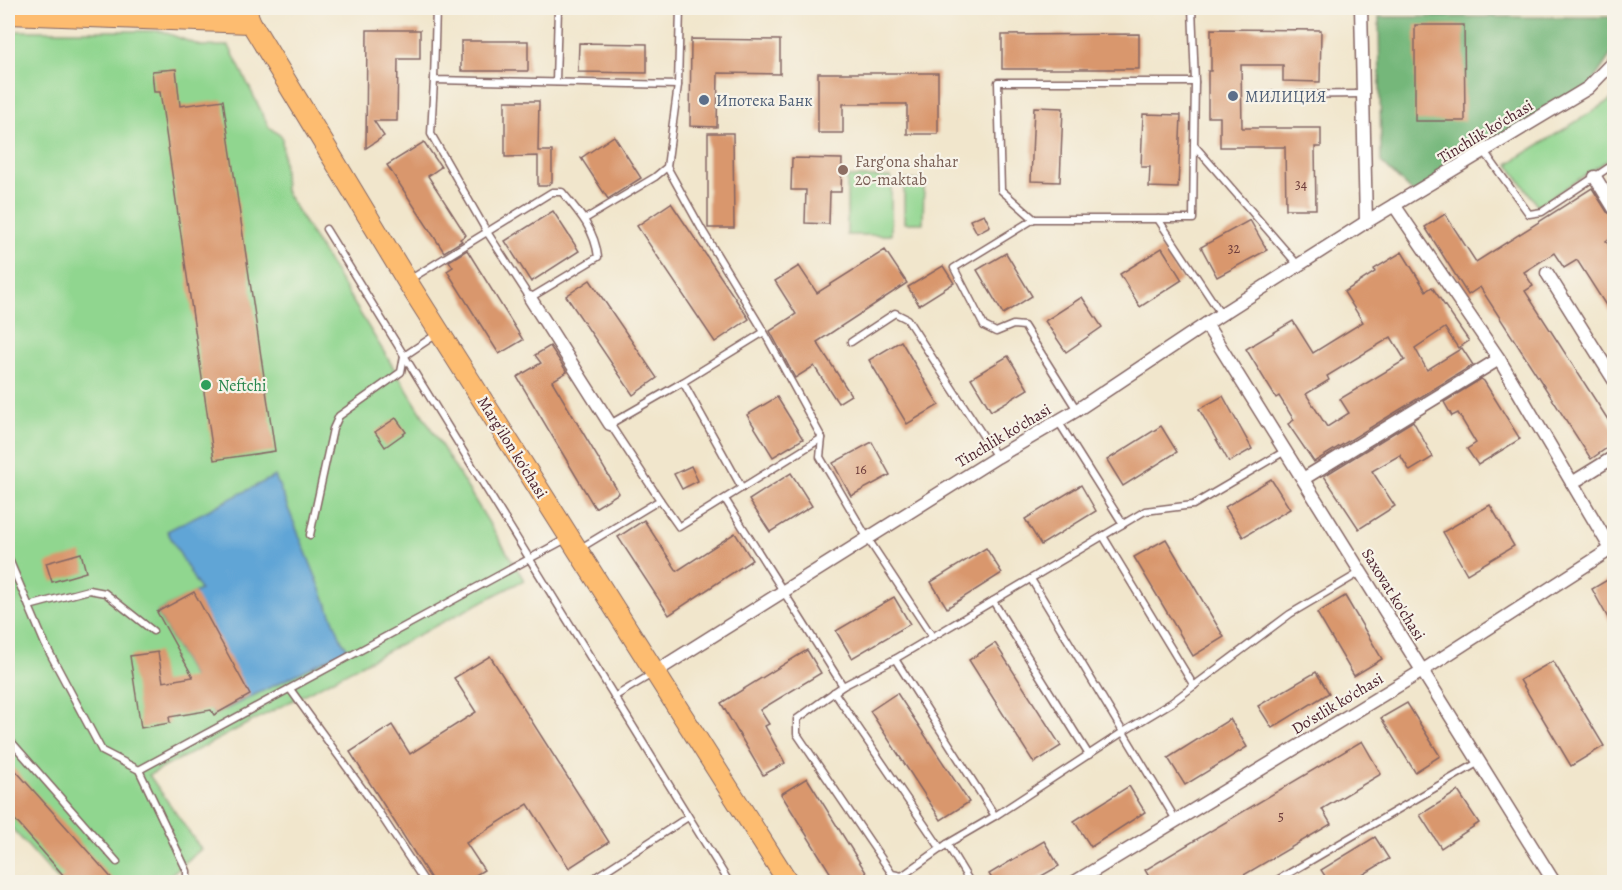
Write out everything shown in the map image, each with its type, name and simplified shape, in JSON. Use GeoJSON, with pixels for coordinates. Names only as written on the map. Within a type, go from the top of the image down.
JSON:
{"type":"FeatureCollection","features":[{"type":"Feature","properties":{"kind":"main road"},"geometry":{"type":"LineString","coordinates":[[8,15],[248,15]]}},
{"type":"Feature","properties":{"kind":"main road","name":"Marg'ilon ko'chasi"},"geometry":{"type":"LineString","coordinates":[[248,15],[407,281],[788,882]]}},
{"type":"Feature","properties":{"kind":"street"},"geometry":{"type":"LineString","coordinates":[[1361,8],[1366,222]]}},
{"type":"Feature","properties":{"kind":"street","name":"Tinchlik ko'chasi"},"geometry":{"type":"LineString","coordinates":[[655,672],[997,457],[1077,410],[1221,314],[1366,222],[1588,88],[1614,62]]}},
{"type":"Feature","properties":{"kind":"street"},"geometry":{"type":"LineString","coordinates":[[1595,177],[1614,208]]}},
{"type":"Feature","properties":{"kind":"street"},"geometry":{"type":"LineString","coordinates":[[1394,205],[1499,359],[1613,548]]}},
{"type":"Feature","properties":{"kind":"street"},"geometry":{"type":"LineString","coordinates":[[1547,273],[1614,380]]}},
{"type":"Feature","properties":{"kind":"street"},"geometry":{"type":"LineString","coordinates":[[530,298],[610,424]]}},
{"type":"Feature","properties":{"kind":"street","name":"Saxovat ko'chasi"},"geometry":{"type":"LineString","coordinates":[[1206,324],[1554,882]]}},
{"type":"Feature","properties":{"kind":"street"},"geometry":{"type":"LineString","coordinates":[[1303,479],[1499,359]]}},
{"type":"Feature","properties":{"kind":"street"},"geometry":{"type":"LineString","coordinates":[[1572,483],[1614,457]]}},
{"type":"Feature","properties":{"kind":"street","name":"Do'stlik ko'chasi"},"geometry":{"type":"LineString","coordinates":[[1075,882],[1422,671],[1613,548]]}},
{"type":"Feature","properties":{"kind":"lane"},"geometry":{"type":"LineString","coordinates":[[407,281],[487,232],[552,192],[562,192],[585,219],[597,244],[598,257],[530,298],[487,232],[431,134],[436,8]]}},
{"type":"Feature","properties":{"kind":"lane"},"geometry":{"type":"LineString","coordinates":[[556,82],[558,8]]}},
{"type":"Feature","properties":{"kind":"lane"},"geometry":{"type":"LineString","coordinates":[[680,8],[678,84],[667,166],[700,228],[764,332],[822,438],[820,457],[868,539],[932,636]]}},
{"type":"Feature","properties":{"kind":"lane"},"geometry":{"type":"LineString","coordinates":[[1077,410],[1024,326],[1013,325],[996,332],[984,326],[954,268],[1034,219],[1193,219],[1195,82],[1192,8]]}},
{"type":"Feature","properties":{"kind":"lane"},"geometry":{"type":"LineString","coordinates":[[434,80],[678,84]]}},
{"type":"Feature","properties":{"kind":"lane"},"geometry":{"type":"LineString","coordinates":[[1034,219],[1002,190],[998,82],[1195,82]]}},
{"type":"Feature","properties":{"kind":"lane"},"geometry":{"type":"LineString","coordinates":[[1271,95],[1363,94]]}},
{"type":"Feature","properties":{"kind":"lane"},"geometry":{"type":"LineString","coordinates":[[1194,145],[1298,265]]}},
{"type":"Feature","properties":{"kind":"lane"},"geometry":{"type":"LineString","coordinates":[[1484,151],[1529,214],[1542,212],[1614,164]]}},
{"type":"Feature","properties":{"kind":"lane"},"geometry":{"type":"LineString","coordinates":[[585,219],[655,177],[667,166]]}},
{"type":"Feature","properties":{"kind":"lane"},"geometry":{"type":"LineString","coordinates":[[1158,219],[1221,314]]}},
{"type":"Feature","properties":{"kind":"lane"},"geometry":{"type":"LineString","coordinates":[[326,229],[729,882]]}},
{"type":"Feature","properties":{"kind":"lane"},"geometry":{"type":"LineString","coordinates":[[851,342],[895,313],[907,319],[997,457]]}},
{"type":"Feature","properties":{"kind":"lane"},"geometry":{"type":"LineString","coordinates":[[310,535],[333,429],[339,416],[401,372],[404,356],[440,332]]}},
{"type":"Feature","properties":{"kind":"lane"},"geometry":{"type":"LineString","coordinates":[[764,332],[610,424],[679,527],[822,438]]}},
{"type":"Feature","properties":{"kind":"lane"},"geometry":{"type":"LineString","coordinates":[[683,382],[742,488]]}},
{"type":"Feature","properties":{"kind":"lane"},"geometry":{"type":"LineString","coordinates":[[1059,421],[1123,524]]}},
{"type":"Feature","properties":{"kind":"lane"},"geometry":{"type":"LineString","coordinates":[[1285,451],[1192,505],[1145,511],[895,659],[843,686],[797,719],[796,734],[892,874],[902,876],[1123,732],[1172,703],[1290,614],[1361,572]]}},
{"type":"Feature","properties":{"kind":"lane"},"geometry":{"type":"LineString","coordinates":[[724,499],[843,686]]}},
{"type":"Feature","properties":{"kind":"lane"},"geometry":{"type":"LineString","coordinates":[[139,770],[530,560],[573,543],[660,500]]}},
{"type":"Feature","properties":{"kind":"lane"},"geometry":{"type":"LineString","coordinates":[[1103,536],[1194,686]]}},
{"type":"Feature","properties":{"kind":"lane"},"geometry":{"type":"LineString","coordinates":[[8,558],[45,644],[102,750],[139,770],[187,871],[188,882]]}},
{"type":"Feature","properties":{"kind":"lane"},"geometry":{"type":"LineString","coordinates":[[1031,579],[1176,820]]}},
{"type":"Feature","properties":{"kind":"lane"},"geometry":{"type":"LineString","coordinates":[[29,606],[89,590],[105,593],[153,631]]}},
{"type":"Feature","properties":{"kind":"lane"},"geometry":{"type":"LineString","coordinates":[[993,601],[1089,755]]}},
{"type":"Feature","properties":{"kind":"lane"},"geometry":{"type":"LineString","coordinates":[[895,659],[995,816]]}},
{"type":"Feature","properties":{"kind":"lane"},"geometry":{"type":"LineString","coordinates":[[614,697],[655,672]]}},
{"type":"Feature","properties":{"kind":"lane"},"geometry":{"type":"LineString","coordinates":[[290,689],[372,802],[424,882]]}},
{"type":"Feature","properties":{"kind":"lane"},"geometry":{"type":"LineString","coordinates":[[834,692],[970,882]]}},
{"type":"Feature","properties":{"kind":"lane"},"geometry":{"type":"LineString","coordinates":[[8,738],[117,862]]}},
{"type":"Feature","properties":{"kind":"lane"},"geometry":{"type":"LineString","coordinates":[[1276,882],[1479,762]]}},
{"type":"Feature","properties":{"kind":"lane"},"geometry":{"type":"LineString","coordinates":[[588,882],[688,817]]}},
{"type":"Feature","properties":{"kind":"green space"},"geometry":{"type":"Polygon","coordinates":[[[1379,17],[1614,17],[1614,50],[1590,86],[1414,194],[1381,162],[1379,17]]]}},
{"type":"Feature","properties":{"kind":"green space","name":"Neftchi"},"geometry":{"type":"Polygon","coordinates":[[[8,31],[161,31],[201,46],[229,46],[269,127],[282,137],[285,191],[524,580],[149,775],[201,849],[162,882],[60,882],[8,824],[8,31]]]}},
{"type":"Feature","properties":{"kind":"green space"},"geometry":{"type":"Polygon","coordinates":[[[1614,98],[1614,156],[1538,206],[1508,164],[1614,98]]]}},
{"type":"Feature","properties":{"kind":"green space"},"geometry":{"type":"Polygon","coordinates":[[[847,177],[891,177],[891,235],[847,235],[847,177]]]}},
{"type":"Feature","properties":{"kind":"green space"},"geometry":{"type":"Polygon","coordinates":[[[904,180],[924,181],[923,223],[904,223],[904,180]]]}},
{"type":"Feature","properties":{"kind":"water"},"geometry":{"type":"Polygon","coordinates":[[[275,476],[342,641],[348,649],[214,715],[157,612],[200,590],[167,531],[275,476]]]}},
{"type":"Feature","properties":{"kind":"building"},"geometry":{"type":"Polygon","coordinates":[[[1415,25],[1464,25],[1465,121],[1415,121],[1415,25]]]}},
{"type":"Feature","properties":{"kind":"building"},"geometry":{"type":"Polygon","coordinates":[[[1211,29],[1321,30],[1320,82],[1283,81],[1283,65],[1241,65],[1242,128],[1321,128],[1321,147],[1315,147],[1316,209],[1286,209],[1285,147],[1220,147],[1220,117],[1208,117],[1211,29]]]}},
{"type":"Feature","properties":{"kind":"building"},"geometry":{"type":"Polygon","coordinates":[[[367,30],[420,30],[420,59],[398,59],[397,121],[374,121],[384,136],[366,148],[367,30]]]}},
{"type":"Feature","properties":{"kind":"building"},"geometry":{"type":"Polygon","coordinates":[[[1139,34],[1139,69],[1002,69],[1002,35],[1139,34]]]}},
{"type":"Feature","properties":{"kind":"building","name":"Ипотека Банк"},"geometry":{"type":"Polygon","coordinates":[[[691,39],[780,40],[780,74],[718,73],[717,127],[690,126],[691,39]]]}},
{"type":"Feature","properties":{"kind":"building"},"geometry":{"type":"Polygon","coordinates":[[[461,41],[528,41],[528,71],[461,71],[461,41]]]}},
{"type":"Feature","properties":{"kind":"building"},"geometry":{"type":"Polygon","coordinates":[[[579,43],[647,44],[647,73],[578,72],[579,43]]]}},
{"type":"Feature","properties":{"kind":"building"},"geometry":{"type":"Polygon","coordinates":[[[176,69],[180,106],[223,100],[275,451],[214,460],[160,92],[154,92],[152,71],[176,69]]]}},
{"type":"Feature","properties":{"kind":"building"},"geometry":{"type":"Polygon","coordinates":[[[818,73],[938,73],[938,134],[907,134],[907,104],[843,104],[843,133],[818,133],[818,73]]]}},
{"type":"Feature","properties":{"kind":"building"},"geometry":{"type":"Polygon","coordinates":[[[505,101],[539,101],[538,151],[552,151],[552,182],[546,186],[538,186],[538,156],[505,157],[505,101]]]}},
{"type":"Feature","properties":{"kind":"building"},"geometry":{"type":"Polygon","coordinates":[[[1034,107],[1063,108],[1060,182],[1031,181],[1034,107]]]}},
{"type":"Feature","properties":{"kind":"building"},"geometry":{"type":"Polygon","coordinates":[[[1143,114],[1181,115],[1178,188],[1149,187],[1150,167],[1141,167],[1143,114]]]}},
{"type":"Feature","properties":{"kind":"building"},"geometry":{"type":"Polygon","coordinates":[[[708,133],[733,133],[734,228],[708,228],[708,133]]]}},
{"type":"Feature","properties":{"kind":"building"},"geometry":{"type":"Polygon","coordinates":[[[614,136],[641,178],[608,199],[581,158],[614,136]]]}},
{"type":"Feature","properties":{"kind":"building"},"geometry":{"type":"Polygon","coordinates":[[[424,142],[441,167],[428,176],[466,235],[460,239],[462,241],[444,252],[387,165],[424,142]]]}},
{"type":"Feature","properties":{"kind":"building"},"geometry":{"type":"Polygon","coordinates":[[[792,158],[842,159],[841,192],[830,192],[829,224],[805,223],[806,190],[791,190],[792,158]]]}},
{"type":"Feature","properties":{"kind":"building"},"geometry":{"type":"Polygon","coordinates":[[[1592,188],[1607,212],[1614,216],[1614,235],[1606,241],[1614,254],[1614,318],[1577,260],[1564,268],[1554,253],[1524,272],[1533,286],[1525,291],[1614,429],[1614,443],[1591,459],[1480,287],[1468,295],[1425,227],[1445,214],[1476,262],[1592,188]]]}},
{"type":"Feature","properties":{"kind":"building"},"geometry":{"type":"Polygon","coordinates":[[[671,203],[749,319],[715,342],[637,226],[671,203]]]}},
{"type":"Feature","properties":{"kind":"building"},"geometry":{"type":"Polygon","coordinates":[[[553,211],[579,251],[531,282],[505,241],[553,211]]]}},
{"type":"Feature","properties":{"kind":"building"},"geometry":{"type":"Polygon","coordinates":[[[984,214],[990,226],[977,233],[970,220],[984,214]]]}},
{"type":"Feature","properties":{"kind":"building"},"geometry":{"type":"Polygon","coordinates":[[[1250,220],[1267,250],[1217,277],[1201,247],[1250,220]]]}},
{"type":"Feature","properties":{"kind":"building"},"geometry":{"type":"Polygon","coordinates":[[[1162,248],[1182,280],[1140,307],[1120,274],[1162,248]]]}},
{"type":"Feature","properties":{"kind":"building"},"geometry":{"type":"Polygon","coordinates":[[[467,250],[523,340],[499,354],[447,271],[453,267],[449,261],[467,250]]]}},
{"type":"Feature","properties":{"kind":"building"},"geometry":{"type":"Polygon","coordinates":[[[885,250],[907,283],[817,342],[851,395],[838,403],[814,366],[795,378],[770,331],[796,314],[775,281],[799,266],[817,293],[885,250]]]}},
{"type":"Feature","properties":{"kind":"building"},"geometry":{"type":"Polygon","coordinates":[[[1402,252],[1426,291],[1432,287],[1469,341],[1458,348],[1445,328],[1415,348],[1427,370],[1462,348],[1473,365],[1314,462],[1288,424],[1294,420],[1279,396],[1276,398],[1246,349],[1293,321],[1313,353],[1363,322],[1344,292],[1375,272],[1374,269],[1402,252]],[[1391,337],[1327,376],[1329,380],[1306,394],[1327,427],[1349,413],[1340,399],[1405,360],[1391,337]]]}},
{"type":"Feature","properties":{"kind":"building"},"geometry":{"type":"Polygon","coordinates":[[[1006,253],[1032,296],[1003,314],[977,270],[1006,253]]]}},
{"type":"Feature","properties":{"kind":"building"},"geometry":{"type":"Polygon","coordinates":[[[943,266],[954,283],[919,305],[908,287],[943,266]]]}},
{"type":"Feature","properties":{"kind":"building"},"geometry":{"type":"Polygon","coordinates":[[[590,280],[657,378],[633,395],[566,296],[590,280]]]}},
{"type":"Feature","properties":{"kind":"building"},"geometry":{"type":"Polygon","coordinates":[[[1082,297],[1102,327],[1066,352],[1045,321],[1082,297]]]}},
{"type":"Feature","properties":{"kind":"building"},"geometry":{"type":"Polygon","coordinates":[[[901,341],[939,405],[907,424],[869,360],[901,341]]]}},
{"type":"Feature","properties":{"kind":"building"},"geometry":{"type":"Polygon","coordinates":[[[550,346],[567,372],[552,381],[619,493],[595,508],[517,377],[541,363],[535,355],[550,346]]]}},
{"type":"Feature","properties":{"kind":"building"},"geometry":{"type":"Polygon","coordinates":[[[1008,356],[1028,389],[991,411],[971,378],[1008,356]]]}},
{"type":"Feature","properties":{"kind":"building"},"geometry":{"type":"Polygon","coordinates":[[[1481,379],[1520,439],[1478,465],[1467,449],[1476,443],[1458,413],[1452,416],[1444,402],[1481,379]]]}},
{"type":"Feature","properties":{"kind":"building"},"geometry":{"type":"Polygon","coordinates":[[[1223,396],[1252,449],[1229,462],[1199,409],[1223,396]]]}},
{"type":"Feature","properties":{"kind":"building"},"geometry":{"type":"Polygon","coordinates":[[[777,397],[803,439],[773,457],[747,415],[777,397]]]}},
{"type":"Feature","properties":{"kind":"building"},"geometry":{"type":"Polygon","coordinates":[[[396,418],[406,432],[385,447],[375,432],[396,418]]]}},
{"type":"Feature","properties":{"kind":"building"},"geometry":{"type":"Polygon","coordinates":[[[1413,421],[1433,457],[1410,471],[1400,455],[1372,471],[1395,506],[1359,529],[1324,476],[1413,421]]]}},
{"type":"Feature","properties":{"kind":"building"},"geometry":{"type":"Polygon","coordinates":[[[1161,426],[1177,452],[1123,486],[1107,460],[1161,426]]]}},
{"type":"Feature","properties":{"kind":"building"},"geometry":{"type":"Polygon","coordinates":[[[872,442],[890,475],[851,496],[833,463],[872,442]]]}},
{"type":"Feature","properties":{"kind":"building"},"geometry":{"type":"Polygon","coordinates":[[[691,466],[698,481],[682,489],[674,474],[691,466]]]}},
{"type":"Feature","properties":{"kind":"building"},"geometry":{"type":"Polygon","coordinates":[[[791,473],[812,506],[770,532],[749,500],[791,473]]]}},
{"type":"Feature","properties":{"kind":"building"},"geometry":{"type":"Polygon","coordinates":[[[1271,479],[1290,509],[1243,537],[1225,507],[1271,479]]]}},
{"type":"Feature","properties":{"kind":"building"},"geometry":{"type":"Polygon","coordinates":[[[1081,485],[1096,511],[1041,545],[1025,519],[1081,485]]]}},
{"type":"Feature","properties":{"kind":"building"},"geometry":{"type":"Polygon","coordinates":[[[1490,505],[1514,546],[1467,574],[1443,532],[1490,505]]]}},
{"type":"Feature","properties":{"kind":"building"},"geometry":{"type":"Polygon","coordinates":[[[644,520],[677,571],[735,533],[752,560],[669,615],[618,537],[644,520]]]}},
{"type":"Feature","properties":{"kind":"building"},"geometry":{"type":"Polygon","coordinates":[[[1166,539],[1224,637],[1193,656],[1134,557],[1166,539]]]}},
{"type":"Feature","properties":{"kind":"building"},"geometry":{"type":"Polygon","coordinates":[[[986,548],[1002,573],[947,608],[931,582],[986,548]]]}},
{"type":"Feature","properties":{"kind":"building"},"geometry":{"type":"Polygon","coordinates":[[[81,553],[86,572],[52,582],[46,563],[81,553]]]}},
{"type":"Feature","properties":{"kind":"building"},"geometry":{"type":"Polygon","coordinates":[[[1614,576],[1614,629],[1592,589],[1614,576]]]}},
{"type":"Feature","properties":{"kind":"building"},"geometry":{"type":"Polygon","coordinates":[[[194,592],[250,695],[214,715],[211,710],[169,717],[170,723],[141,728],[130,656],[158,652],[163,682],[193,677],[157,612],[194,592]]]}},
{"type":"Feature","properties":{"kind":"building"},"geometry":{"type":"Polygon","coordinates":[[[1345,596],[1382,659],[1354,676],[1317,613],[1345,596]]]}},
{"type":"Feature","properties":{"kind":"building"},"geometry":{"type":"Polygon","coordinates":[[[894,597],[910,624],[852,658],[836,631],[894,597]]]}},
{"type":"Feature","properties":{"kind":"building"},"geometry":{"type":"Polygon","coordinates":[[[995,643],[1061,746],[1034,763],[969,660],[995,643]]]}},
{"type":"Feature","properties":{"kind":"building"},"geometry":{"type":"Polygon","coordinates":[[[807,650],[821,673],[760,710],[769,724],[765,726],[785,763],[763,775],[721,703],[807,650]]]}},
{"type":"Feature","properties":{"kind":"building"},"geometry":{"type":"Polygon","coordinates":[[[490,656],[609,842],[569,868],[528,804],[466,843],[484,870],[464,882],[433,882],[350,752],[392,725],[410,754],[476,712],[454,678],[490,656]]]}},
{"type":"Feature","properties":{"kind":"building"},"geometry":{"type":"Polygon","coordinates":[[[1553,661],[1604,746],[1571,766],[1520,680],[1553,661]]]}},
{"type":"Feature","properties":{"kind":"building"},"geometry":{"type":"Polygon","coordinates":[[[1316,672],[1329,693],[1272,728],[1258,706],[1316,672]]]}},
{"type":"Feature","properties":{"kind":"building"},"geometry":{"type":"Polygon","coordinates":[[[897,693],[969,802],[941,820],[870,711],[897,693]]]}},
{"type":"Feature","properties":{"kind":"building"},"geometry":{"type":"Polygon","coordinates":[[[1407,703],[1440,756],[1415,772],[1381,718],[1407,703]]]}},
{"type":"Feature","properties":{"kind":"building"},"geometry":{"type":"Polygon","coordinates":[[[1230,719],[1247,747],[1185,785],[1168,758],[1230,719]]]}},
{"type":"Feature","properties":{"kind":"building"},"geometry":{"type":"Polygon","coordinates":[[[1362,741],[1381,774],[1322,809],[1331,824],[1232,882],[1230,877],[1220,882],[1152,882],[1145,870],[1362,741]]]}},
{"type":"Feature","properties":{"kind":"building"},"geometry":{"type":"Polygon","coordinates":[[[8,762],[115,882],[56,882],[64,876],[8,812],[8,762]]]}},
{"type":"Feature","properties":{"kind":"building"},"geometry":{"type":"Polygon","coordinates":[[[807,778],[872,882],[836,882],[781,794],[807,778]]]}},
{"type":"Feature","properties":{"kind":"building"},"geometry":{"type":"Polygon","coordinates":[[[1129,786],[1145,812],[1091,847],[1074,821],[1129,786]]]}},
{"type":"Feature","properties":{"kind":"building"},"geometry":{"type":"Polygon","coordinates":[[[1458,791],[1479,823],[1441,848],[1420,815],[1458,791]]]}},
{"type":"Feature","properties":{"kind":"building"},"geometry":{"type":"Polygon","coordinates":[[[1375,837],[1389,859],[1351,882],[1329,882],[1321,870],[1375,837]]]}},
{"type":"Feature","properties":{"kind":"building"},"geometry":{"type":"Polygon","coordinates":[[[1044,841],[1059,866],[1031,882],[994,882],[989,874],[1044,841]]]}},
{"type":"Feature","properties":{"kind":"place","name":"МИЛИЦИЯ"},"geometry":{"type":"Point","coordinates":[1233,96]}},
{"type":"Feature","properties":{"kind":"place","name":"Ипотека Банк"},"geometry":{"type":"Point","coordinates":[704,100]}},
{"type":"Feature","properties":{"kind":"place","name":"Farg'ona shahar 20-maktab"},"geometry":{"type":"Point","coordinates":[843,170]}},
{"type":"Feature","properties":{"kind":"place","name":"Neftchi"},"geometry":{"type":"Point","coordinates":[206,385]}}]}
